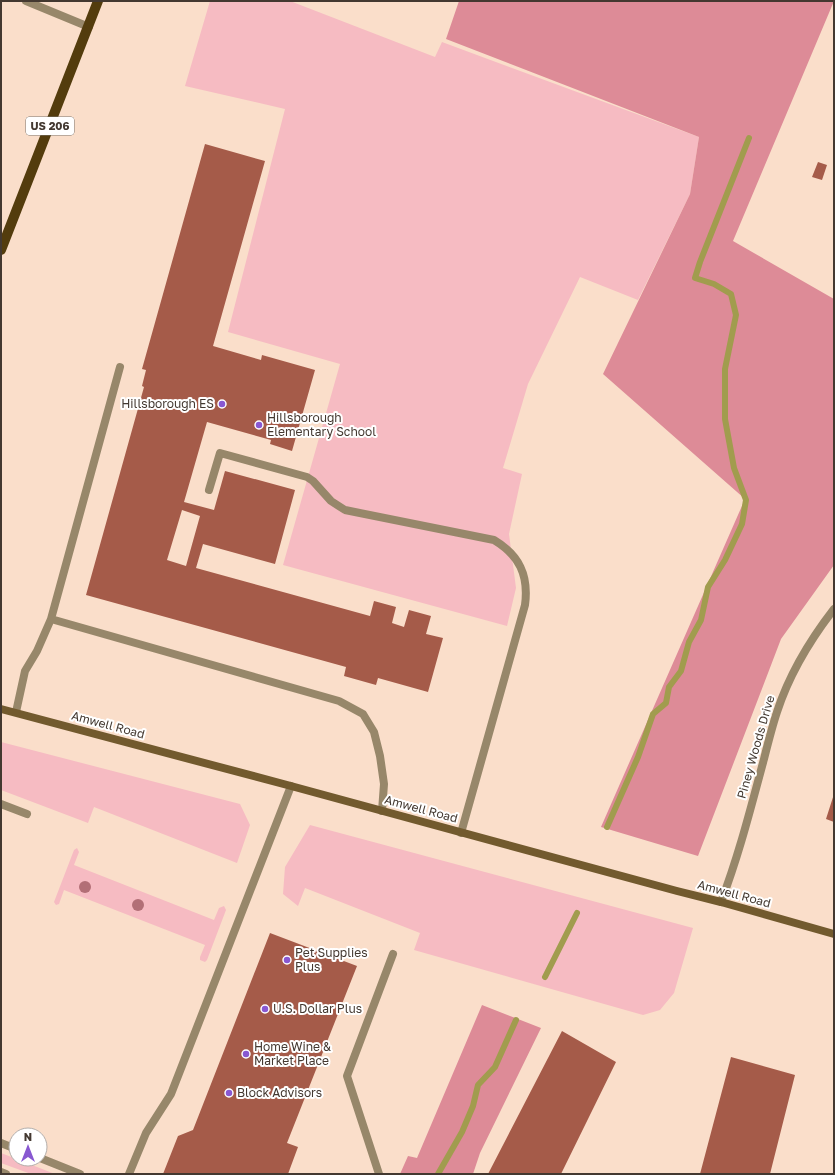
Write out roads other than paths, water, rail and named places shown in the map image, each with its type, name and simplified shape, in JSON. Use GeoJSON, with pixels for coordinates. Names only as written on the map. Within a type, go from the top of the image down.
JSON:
{"type":"FeatureCollection","features":[{"type":"Feature","properties":{"kind":"main road","name":"US 206"},"geometry":{"type":"LineString","coordinates":[[1,250],[98,1]]}},
{"type":"Feature","properties":{"kind":"main road","name":"Amwell Road"},"geometry":{"type":"LineString","coordinates":[[1,709],[721,902],[834,934]]}},
{"type":"Feature","properties":{"kind":"street"},"geometry":{"type":"LineString","coordinates":[[26,1],[89,27]]}},
{"type":"Feature","properties":{"kind":"street"},"geometry":{"type":"LineString","coordinates":[[16,712],[25,672],[37,651],[50,619],[120,367]]}},
{"type":"Feature","properties":{"kind":"street"},"geometry":{"type":"LineString","coordinates":[[209,490],[220,453],[306,477],[313,481],[331,501],[345,510],[494,540],[506,547],[513,556],[520,566],[524,577],[526,591],[525,605],[461,833]]}},
{"type":"Feature","properties":{"kind":"street","name":"Piney Woods Drive"},"geometry":{"type":"LineString","coordinates":[[721,902],[734,869],[777,712],[789,681],[800,660],[834,609]]}},
{"type":"Feature","properties":{"kind":"street"},"geometry":{"type":"LineString","coordinates":[[50,619],[339,700],[364,714],[374,732],[380,756],[384,784],[382,811]]}},
{"type":"Feature","properties":{"kind":"street"},"geometry":{"type":"LineString","coordinates":[[129,1174],[146,1133],[171,1094],[291,786]]}},
{"type":"Feature","properties":{"kind":"street"},"geometry":{"type":"LineString","coordinates":[[1,804],[27,814]]}},
{"type":"Feature","properties":{"kind":"street"},"geometry":{"type":"LineString","coordinates":[[379,1174],[347,1076],[394,954]]}},
{"type":"Feature","properties":{"kind":"street"},"geometry":{"type":"LineString","coordinates":[[48,1161],[80,1174]]}},
{"type":"Feature","properties":{"kind":"street"},"geometry":{"type":"LineString","coordinates":[[1,1172],[6,1174]]}},
{"type":"Feature","properties":{"kind":"waterway"},"geometry":{"type":"LineString","coordinates":[[607,827],[638,757],[653,714],[666,703],[669,687],[681,671],[689,642],[701,620],[708,587],[725,560],[742,524],[746,500],[734,468],[725,419],[725,369],[736,315],[731,294],[714,284],[695,278],[749,138]]}},
{"type":"Feature","properties":{"kind":"waterway"},"geometry":{"type":"LineString","coordinates":[[545,977],[577,913]]}},
{"type":"Feature","properties":{"kind":"waterway"},"geometry":{"type":"LineString","coordinates":[[438,1174],[462,1132],[473,1106],[478,1085],[495,1067],[516,1020]]}},
{"type":"Feature","properties":{"kind":"place","name":"Hillsborough ES"},"geometry":{"type":"Point","coordinates":[222,404]}},
{"type":"Feature","properties":{"kind":"place","name":"Hillsborough Elementary School"},"geometry":{"type":"Point","coordinates":[259,425]}},
{"type":"Feature","properties":{"kind":"place","name":"Pet Supplies Plus"},"geometry":{"type":"Point","coordinates":[287,960]}},
{"type":"Feature","properties":{"kind":"place","name":"U.S. Dollar Plus"},"geometry":{"type":"Point","coordinates":[265,1009]}},
{"type":"Feature","properties":{"kind":"place","name":"Home Wine & Market Place"},"geometry":{"type":"Point","coordinates":[246,1054]}},
{"type":"Feature","properties":{"kind":"place","name":"Block Advisors"},"geometry":{"type":"Point","coordinates":[229,1093]}}]}
